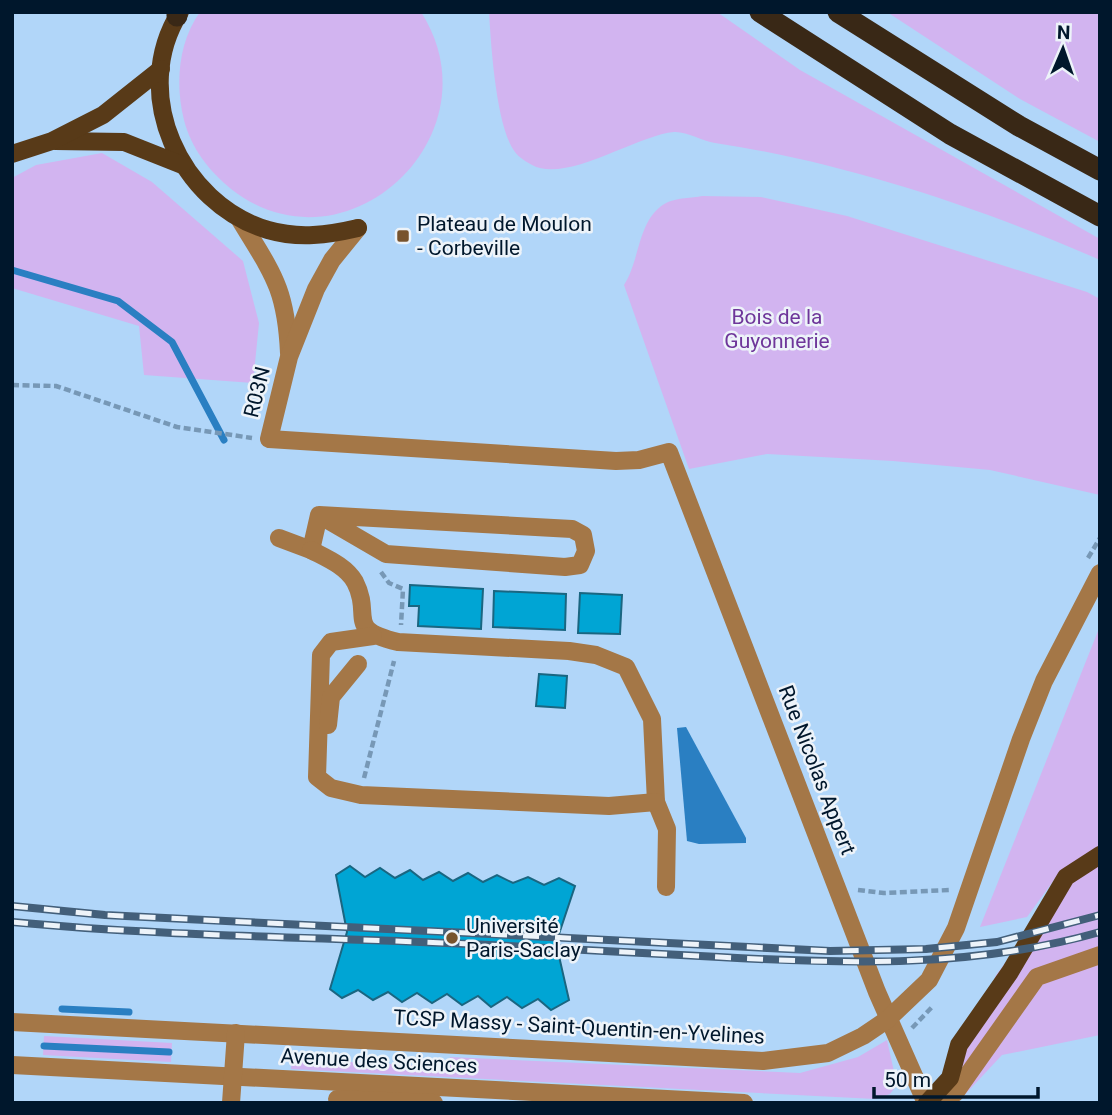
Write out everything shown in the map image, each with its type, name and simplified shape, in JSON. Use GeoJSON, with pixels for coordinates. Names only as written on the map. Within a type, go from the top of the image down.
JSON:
{"type":"FeatureCollection","features":[{"type":"Feature","properties":{"kind":"highway"},"geometry":{"type":"LineString","coordinates":[[760,12],[950,134],[1100,216]]}},
{"type":"Feature","properties":{"kind":"highway"},"geometry":{"type":"LineString","coordinates":[[838,12],[1019,126],[1100,170]]}},
{"type":"Feature","properties":{"kind":"main road"},"geometry":{"type":"LineString","coordinates":[[178,13],[166,42],[160,69],[161,102],[168,135],[183,165],[207,196],[239,218],[268,230],[298,236],[328,235],[358,228]]}},
{"type":"Feature","properties":{"kind":"main road"},"geometry":{"type":"LineString","coordinates":[[12,154],[52,141],[117,106],[160,69]]}},
{"type":"Feature","properties":{"kind":"main road"},"geometry":{"type":"LineString","coordinates":[[52,141],[124,142],[183,165]]}},
{"type":"Feature","properties":{"kind":"main road"},"geometry":{"type":"LineString","coordinates":[[927,1103],[950,1078],[960,1045],[1010,972],[1066,877],[1100,855]]}},
{"type":"Feature","properties":{"kind":"street"},"geometry":{"type":"LineString","coordinates":[[239,218],[281,290],[287,316],[289,357]]}},
{"type":"Feature","properties":{"kind":"street"},"geometry":{"type":"LineString","coordinates":[[289,357],[321,278],[358,228]]}},
{"type":"Feature","properties":{"kind":"street","name":"R03N"},"geometry":{"type":"LineString","coordinates":[[269,439],[289,357]]}},
{"type":"Feature","properties":{"kind":"street","name":"Rue Nicolas Appert"},"geometry":{"type":"LineString","coordinates":[[269,439],[616,461],[639,460],[669,452],[888,1019],[927,1103]]}},
{"type":"Feature","properties":{"kind":"street"},"geometry":{"type":"LineString","coordinates":[[319,515],[572,529],[583,535],[586,551],[580,565],[565,567],[386,554],[319,515]]}},
{"type":"Feature","properties":{"kind":"street"},"geometry":{"type":"LineString","coordinates":[[311,550],[319,515]]}},
{"type":"Feature","properties":{"kind":"street"},"geometry":{"type":"LineString","coordinates":[[279,538],[340,565],[355,583],[364,625],[373,636]]}},
{"type":"Feature","properties":{"kind":"street","name":"TCSP Massy - Saint-Quentin-en-Yvelines"},"geometry":{"type":"LineString","coordinates":[[12,1022],[762,1061],[828,1052],[888,1019],[929,980],[956,928],[1026,727],[1050,669],[1100,573]]}},
{"type":"Feature","properties":{"kind":"street"},"geometry":{"type":"LineString","coordinates":[[656,802],[609,806],[361,794],[331,788],[317,777],[316,737],[321,655],[331,642],[373,636],[398,642],[569,651],[596,655],[626,667],[652,719],[656,802],[667,829],[666,887]]}},
{"type":"Feature","properties":{"kind":"street"},"geometry":{"type":"LineString","coordinates":[[316,737],[328,725],[331,697],[358,664]]}},
{"type":"Feature","properties":{"kind":"street"},"geometry":{"type":"LineString","coordinates":[[940,1103],[955,1093],[1037,977],[1100,955]]}},
{"type":"Feature","properties":{"kind":"street"},"geometry":{"type":"LineString","coordinates":[[231,1103],[236,1033]]}},
{"type":"Feature","properties":{"kind":"street","name":"Avenue des Sciences"},"geometry":{"type":"LineString","coordinates":[[12,1065],[744,1103]]}},
{"type":"Feature","properties":{"kind":"street"},"geometry":{"type":"LineString","coordinates":[[337,1099],[434,1103]]}},
{"type":"Feature","properties":{"kind":"path"},"geometry":{"type":"LineString","coordinates":[[12,385],[57,386],[177,427],[269,439]]}},
{"type":"Feature","properties":{"kind":"path"},"geometry":{"type":"LineString","coordinates":[[838,887],[884,893],[961,890]]}},
{"type":"Feature","properties":{"kind":"green space"},"geometry":{"type":"Polygon","coordinates":[[[200,12],[421,12],[440,59],[441,104],[426,146],[398,180],[362,205],[320,217],[275,212],[231,189],[208,167],[196,149],[187,130],[181,106],[180,64],[187,37],[200,12]]]}},
{"type":"Feature","properties":{"kind":"green space"},"geometry":{"type":"Polygon","coordinates":[[[489,12],[717,12],[800,70],[1100,239],[1100,260],[1008,222],[911,189],[812,162],[710,142],[679,132],[659,135],[582,164],[546,169],[532,165],[515,152],[503,124],[496,85],[489,12]]]}},
{"type":"Feature","properties":{"kind":"green space"},"geometry":{"type":"Polygon","coordinates":[[[887,12],[1100,12],[1100,142],[1020,99],[887,12]]]}},
{"type":"Feature","properties":{"kind":"green space"},"geometry":{"type":"Polygon","coordinates":[[[102,153],[152,182],[243,261],[259,323],[253,383],[144,375],[139,326],[12,288],[12,178],[36,165],[102,153]]]}},
{"type":"Feature","properties":{"kind":"green space","name":"Bois de la Guyonnerie"},"geometry":{"type":"Polygon","coordinates":[[[702,196],[761,197],[847,216],[1087,292],[1100,299],[1100,495],[990,470],[893,461],[767,454],[689,469],[624,285],[650,218],[668,202],[702,196]]]}},
{"type":"Feature","properties":{"kind":"green space"},"geometry":{"type":"Polygon","coordinates":[[[1100,626],[1100,847],[1059,873],[1027,917],[980,927],[1100,626]]]}},
{"type":"Feature","properties":{"kind":"green space"},"geometry":{"type":"Polygon","coordinates":[[[1100,859],[1100,1035],[1002,1055],[958,1102],[950,1087],[996,975],[1069,879],[1100,859]]]}},
{"type":"Feature","properties":{"kind":"green space"},"geometry":{"type":"Polygon","coordinates":[[[44,1036],[172,1043],[171,1062],[43,1055],[44,1036]]]}},
{"type":"Feature","properties":{"kind":"green space"},"geometry":{"type":"Polygon","coordinates":[[[887,1040],[897,1085],[890,1094],[875,1099],[291,1069],[292,1059],[449,1067],[450,1057],[800,1073],[858,1057],[887,1040]]]}},
{"type":"Feature","properties":{"kind":"water"},"geometry":{"type":"Polygon","coordinates":[[[686,727],[746,838],[746,843],[699,844],[687,841],[677,728],[686,727]]]}},
{"type":"Feature","properties":{"kind":"building"},"geometry":{"type":"Polygon","coordinates":[[[410,585],[483,589],[481,629],[418,626],[419,606],[409,606],[410,585]]]}},
{"type":"Feature","properties":{"kind":"building"},"geometry":{"type":"Polygon","coordinates":[[[494,591],[566,594],[565,630],[493,627],[494,591]]]}},
{"type":"Feature","properties":{"kind":"building"},"geometry":{"type":"Polygon","coordinates":[[[580,593],[622,595],[620,634],[578,633],[580,593]]]}},
{"type":"Feature","properties":{"kind":"building"},"geometry":{"type":"Polygon","coordinates":[[[539,674],[567,676],[565,708],[536,706],[539,674]]]}},
{"type":"Feature","properties":{"kind":"building","name":"Université Paris-Saclay"},"geometry":{"type":"Polygon","coordinates":[[[350,866],[365,877],[380,868],[395,878],[410,870],[423,880],[439,872],[453,881],[468,873],[483,882],[497,875],[513,883],[528,877],[544,885],[559,878],[575,886],[556,943],[569,1000],[551,1010],[538,999],[522,1008],[507,997],[491,1007],[478,996],[462,1005],[447,994],[432,1003],[417,993],[402,1002],[388,992],[373,1000],[358,990],[342,998],[330,989],[347,932],[336,875],[350,866]]]}},
{"type":"Feature","properties":{"kind":"waterway"},"geometry":{"type":"LineString","coordinates":[[12,270],[118,301],[172,342],[224,440]]}},
{"type":"Feature","properties":{"kind":"waterway"},"geometry":{"type":"LineString","coordinates":[[62,1009],[129,1012]]}},
{"type":"Feature","properties":{"kind":"waterway"},"geometry":{"type":"LineString","coordinates":[[44,1046],[169,1052]]}},
{"type":"Feature","properties":{"kind":"railway"},"geometry":{"type":"LineString","coordinates":[[12,906],[105,915],[830,951],[926,949],[997,942],[1100,915]]}},
{"type":"Feature","properties":{"kind":"railway"},"geometry":{"type":"LineString","coordinates":[[12,922],[191,934],[863,962],[958,958],[1053,944],[1100,932]]}},
{"type":"Feature","properties":{"kind":"place","name":"Plateau de Moulon - Corbeville"},"geometry":{"type":"Point","coordinates":[403,236]}},
{"type":"Feature","properties":{"kind":"place","name":"Université Paris-Saclay"},"geometry":{"type":"Point","coordinates":[452,938]}}]}
